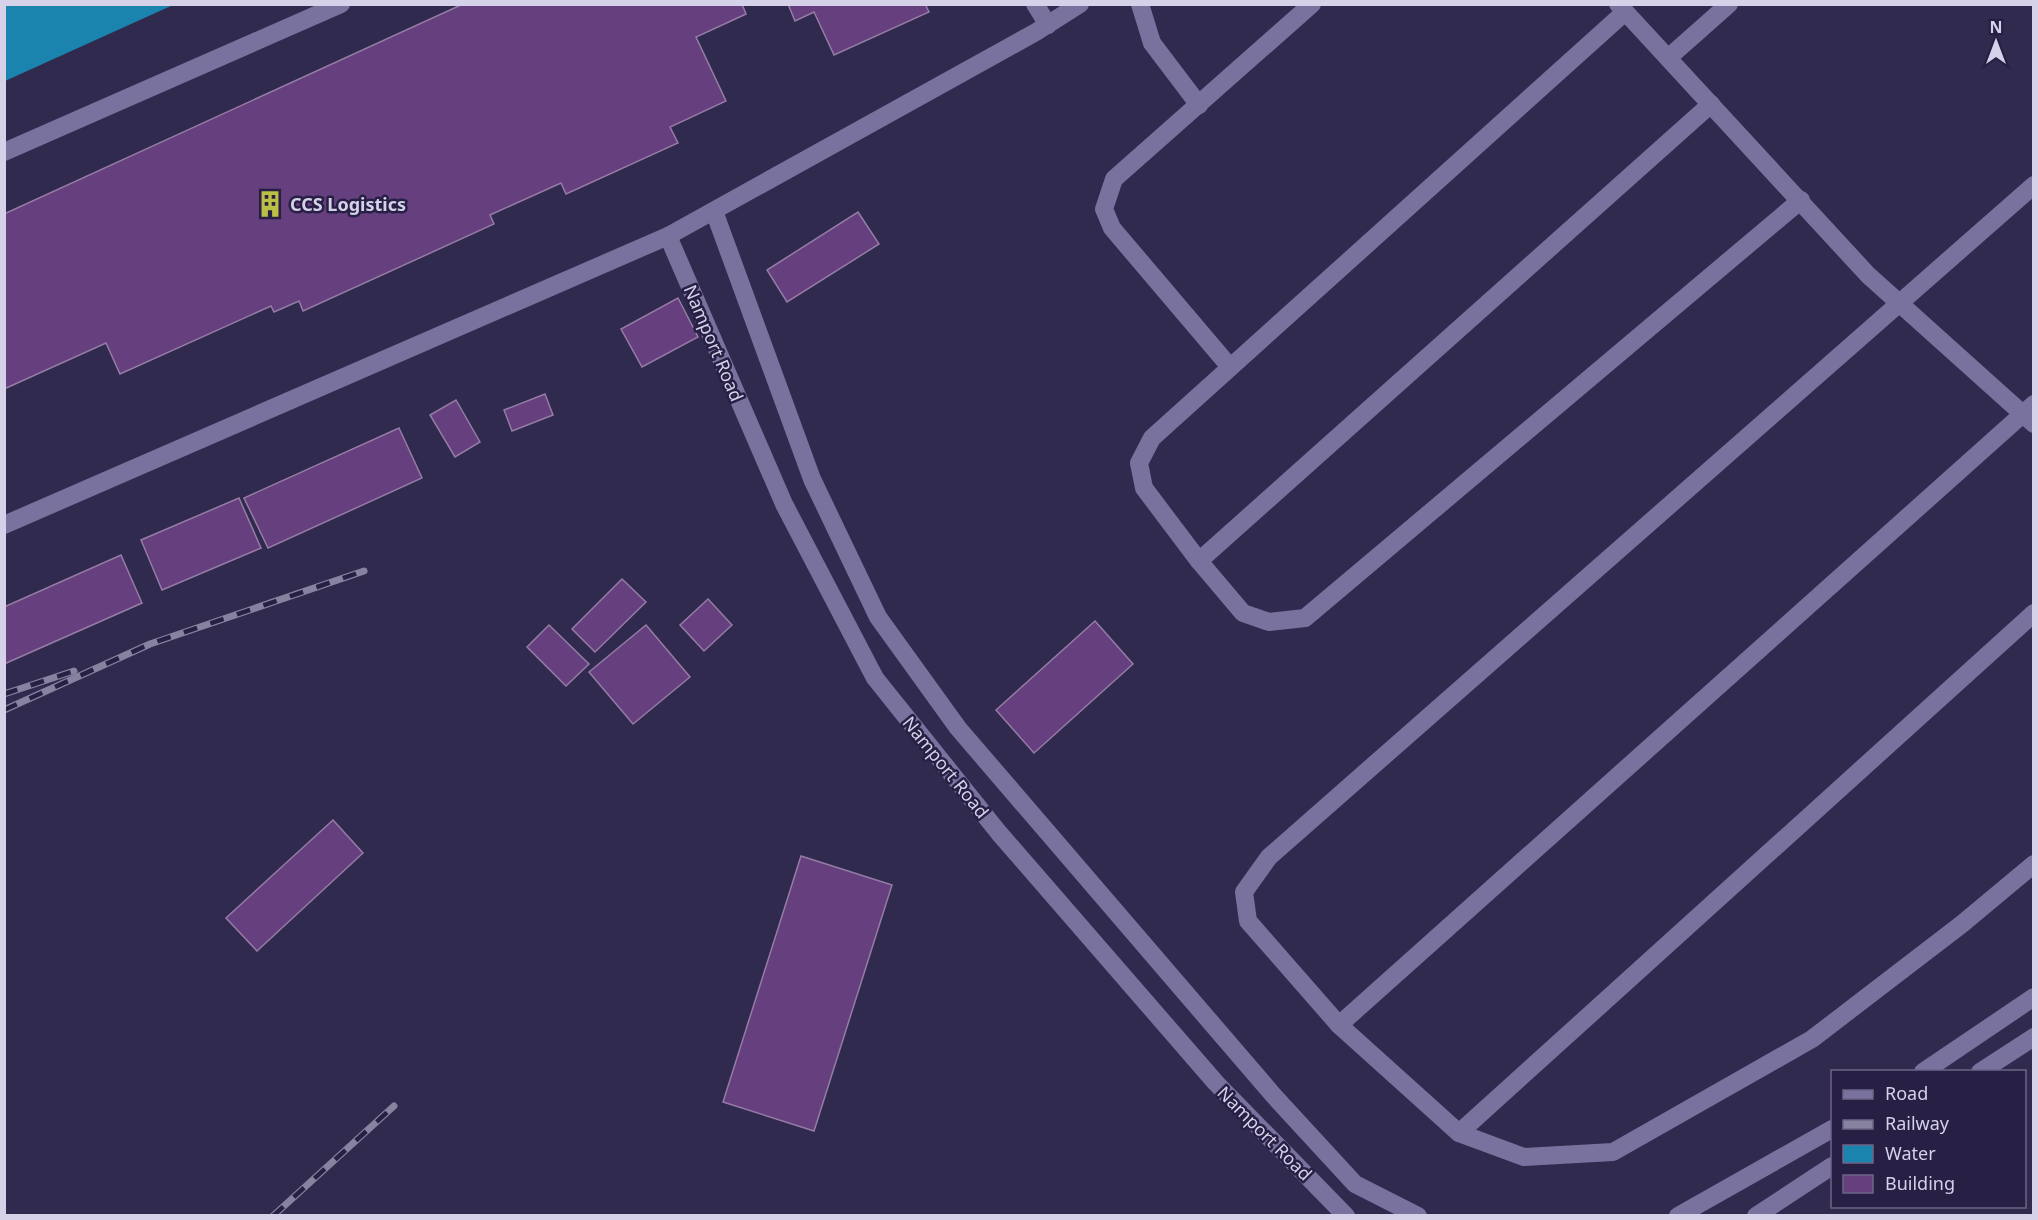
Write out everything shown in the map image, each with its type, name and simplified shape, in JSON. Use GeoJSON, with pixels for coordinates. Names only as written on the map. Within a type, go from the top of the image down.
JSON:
{"type":"FeatureCollection","features":[{"type":"Feature","properties":{"kind":"street"},"geometry":{"type":"LineString","coordinates":[[4,152],[340,4]]}},
{"type":"Feature","properties":{"kind":"street"},"geometry":{"type":"LineString","coordinates":[[1035,4],[1048,25]]}},
{"type":"Feature","properties":{"kind":"street"},"geometry":{"type":"LineString","coordinates":[[4,525],[668,236],[1048,25],[1080,4]]}},
{"type":"Feature","properties":{"kind":"street"},"geometry":{"type":"LineString","coordinates":[[1140,4],[1152,43],[1199,105]]}},
{"type":"Feature","properties":{"kind":"street"},"geometry":{"type":"LineString","coordinates":[[1230,367],[1112,228],[1104,209],[1114,179],[1312,4]]}},
{"type":"Feature","properties":{"kind":"street"},"geometry":{"type":"LineString","coordinates":[[1668,58],[1729,4]]}},
{"type":"Feature","properties":{"kind":"street"},"geometry":{"type":"LineString","coordinates":[[1339,1025],[2030,414],[1868,275],[1801,200],[1622,8],[1152,438],[1139,463],[1144,488],[1199,561],[1243,613],[1269,622],[1305,618],[1801,200]]}},
{"type":"Feature","properties":{"kind":"street"},"geometry":{"type":"LineString","coordinates":[[1199,561],[1711,104]]}},
{"type":"Feature","properties":{"kind":"street"},"geometry":{"type":"LineString","coordinates":[[2034,185],[1269,857],[1244,891],[1248,921],[1339,1025],[1459,1133],[1524,1156],[1613,1152],[1812,1039],[1962,924],[2034,864]]}},
{"type":"Feature","properties":{"kind":"street"},"geometry":{"type":"LineString","coordinates":[[714,212],[812,479],[878,617],[958,728],[1274,1096],[1355,1184],[1418,1215]]}},
{"type":"Feature","properties":{"kind":"street","name":"Namport Road"},"geometry":{"type":"LineString","coordinates":[[668,236],[783,504],[875,678],[999,833],[1216,1083],[1346,1215]]}},
{"type":"Feature","properties":{"kind":"street"},"geometry":{"type":"LineString","coordinates":[[1459,1133],[2034,614]]}},
{"type":"Feature","properties":{"kind":"street"},"geometry":{"type":"LineString","coordinates":[[1924,1070],[2034,997]]}},
{"type":"Feature","properties":{"kind":"street"},"geometry":{"type":"LineString","coordinates":[[1982,1070],[2034,1037]]}},
{"type":"Feature","properties":{"kind":"street"},"geometry":{"type":"LineString","coordinates":[[1678,1215],[1831,1130]]}},
{"type":"Feature","properties":{"kind":"street"},"geometry":{"type":"LineString","coordinates":[[1756,1215],[1831,1167]]}},
{"type":"Feature","properties":{"kind":"water"},"geometry":{"type":"Polygon","coordinates":[[[5,4],[173,4],[173,5],[5,81],[5,4]]]}},
{"type":"Feature","properties":{"kind":"building","name":"CCS Logistics"},"geometry":{"type":"Polygon","coordinates":[[[463,4],[742,4],[746,14],[696,37],[726,101],[670,127],[678,143],[566,194],[561,183],[490,215],[494,224],[303,311],[299,301],[274,312],[271,306],[120,374],[106,343],[4,389],[4,214],[463,4]]]}},
{"type":"Feature","properties":{"kind":"building"},"geometry":{"type":"Polygon","coordinates":[[[788,4],[925,4],[929,12],[834,55],[814,12],[795,21],[788,4]]]}},
{"type":"Feature","properties":{"kind":"building"},"geometry":{"type":"Polygon","coordinates":[[[858,212],[879,244],[787,302],[767,270],[858,212]]]}},
{"type":"Feature","properties":{"kind":"building"},"geometry":{"type":"Polygon","coordinates":[[[678,298],[698,337],[642,367],[621,329],[678,298]]]}},
{"type":"Feature","properties":{"kind":"building"},"geometry":{"type":"Polygon","coordinates":[[[545,394],[553,415],[512,431],[504,410],[545,394]]]}},
{"type":"Feature","properties":{"kind":"building"},"geometry":{"type":"Polygon","coordinates":[[[456,400],[480,442],[455,457],[430,415],[456,400]]]}},
{"type":"Feature","properties":{"kind":"building"},"geometry":{"type":"Polygon","coordinates":[[[399,428],[422,478],[268,548],[244,498],[399,428]]]}},
{"type":"Feature","properties":{"kind":"building"},"geometry":{"type":"Polygon","coordinates":[[[239,498],[261,548],[162,590],[141,540],[239,498]]]}},
{"type":"Feature","properties":{"kind":"building"},"geometry":{"type":"Polygon","coordinates":[[[121,555],[142,603],[4,664],[4,607],[121,555]]]}},
{"type":"Feature","properties":{"kind":"building"},"geometry":{"type":"Polygon","coordinates":[[[622,579],[646,602],[595,652],[572,629],[622,579]]]}},
{"type":"Feature","properties":{"kind":"building"},"geometry":{"type":"Polygon","coordinates":[[[708,599],[732,625],[704,651],[680,625],[708,599]]]}},
{"type":"Feature","properties":{"kind":"building"},"geometry":{"type":"Polygon","coordinates":[[[1095,621],[1133,664],[1034,753],[996,710],[1095,621]]]}},
{"type":"Feature","properties":{"kind":"building"},"geometry":{"type":"Polygon","coordinates":[[[549,625],[589,664],[566,686],[527,647],[549,625]]]}},
{"type":"Feature","properties":{"kind":"building"},"geometry":{"type":"Polygon","coordinates":[[[646,625],[690,677],[633,724],[589,672],[646,625]]]}},
{"type":"Feature","properties":{"kind":"building"},"geometry":{"type":"Polygon","coordinates":[[[333,820],[363,853],[257,951],[226,918],[333,820]]]}},
{"type":"Feature","properties":{"kind":"building"},"geometry":{"type":"Polygon","coordinates":[[[801,856],[892,885],[814,1131],[723,1102],[801,856]]]}},
{"type":"Feature","properties":{"kind":"railway"},"geometry":{"type":"LineString","coordinates":[[4,710],[150,644],[364,571]]}},
{"type":"Feature","properties":{"kind":"railway"},"geometry":{"type":"LineString","coordinates":[[4,694],[74,671]]}},
{"type":"Feature","properties":{"kind":"railway"},"geometry":{"type":"LineString","coordinates":[[273,1216],[394,1106]]}},
{"type":"Feature","properties":{"kind":"place","name":"CCS Logistics"},"geometry":{"type":"Point","coordinates":[270,204]}}]}
